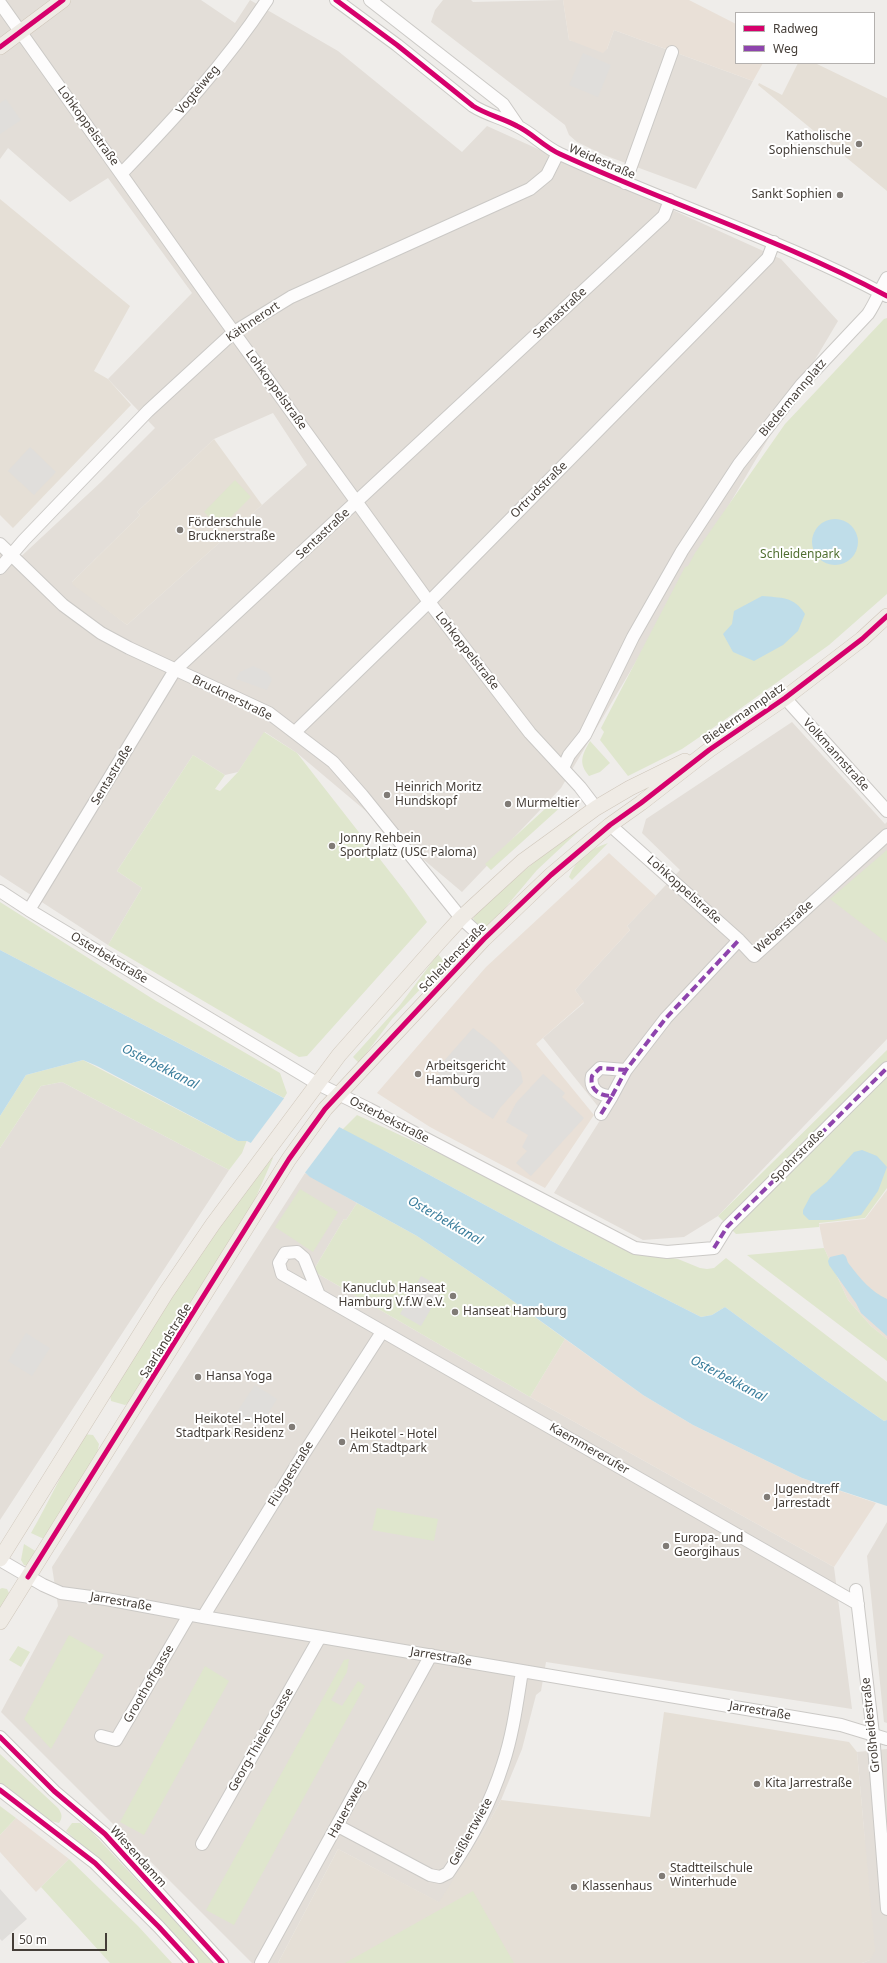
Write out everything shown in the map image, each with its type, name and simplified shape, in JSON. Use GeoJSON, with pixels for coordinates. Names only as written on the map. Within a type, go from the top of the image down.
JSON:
{"type":"FeatureCollection","features":[{"type":"Feature","properties":{"kind":"main road"},"geometry":{"type":"LineString","coordinates":[[0,47],[63,0]]}},
{"type":"Feature","properties":{"kind":"main road","name":"Biedermannplatz"},"geometry":{"type":"LineString","coordinates":[[610,825],[709,750],[785,698],[862,639],[887,616]]}},
{"type":"Feature","properties":{"kind":"main road","name":"Biedermannplatz"},"geometry":{"type":"LineString","coordinates":[[596,808],[630,788],[709,750]]}},
{"type":"Feature","properties":{"kind":"main road"},"geometry":{"type":"LineString","coordinates":[[596,808],[610,825]]}},
{"type":"Feature","properties":{"kind":"main road","name":"Schleidenstraße"},"geometry":{"type":"LineString","coordinates":[[302,1104],[339,1055],[461,918],[523,861],[596,808]]}},
{"type":"Feature","properties":{"kind":"main road","name":"Schleidenstraße"},"geometry":{"type":"LineString","coordinates":[[320,1115],[484,939],[551,875],[610,825]]}},
{"type":"Feature","properties":{"kind":"main road","name":"Saarlandstraße"},"geometry":{"type":"LineString","coordinates":[[0,1560],[166,1293],[213,1224],[302,1104]]}},
{"type":"Feature","properties":{"kind":"main road","name":"Saarlandstraße"},"geometry":{"type":"LineString","coordinates":[[0,1622],[285,1167],[320,1115]]}},
{"type":"Feature","properties":{"kind":"street","name":"Vogteiweg"},"geometry":{"type":"LineString","coordinates":[[122,173],[165,129],[226,57],[267,0]]}},
{"type":"Feature","properties":{"kind":"street","name":"Weidestraße"},"geometry":{"type":"LineString","coordinates":[[336,0],[397,45],[483,113],[518,126],[558,153],[625,183],[774,242],[883,294]]}},
{"type":"Feature","properties":{"kind":"street","name":"Weidestraße"},"geometry":{"type":"LineString","coordinates":[[370,0],[503,104],[518,126]]}},
{"type":"Feature","properties":{"kind":"street","name":"Lohkoppelstraße"},"geometry":{"type":"LineString","coordinates":[[0,3],[234,332],[429,602],[530,733],[563,768]]}},
{"type":"Feature","properties":{"kind":"street","name":"Weidestraße"},"geometry":{"type":"LineString","coordinates":[[625,183],[672,52]]}},
{"type":"Feature","properties":{"kind":"street","name":"Käthnerort"},"geometry":{"type":"LineString","coordinates":[[0,568],[148,411],[234,332],[291,297],[530,189],[547,175],[558,153]]}},
{"type":"Feature","properties":{"kind":"street","name":"Sentastraße"},"geometry":{"type":"LineString","coordinates":[[29,910],[175,670],[357,503],[664,216],[670,200]]}},
{"type":"Feature","properties":{"kind":"street","name":"Ortrudstraße"},"geometry":{"type":"LineString","coordinates":[[295,732],[429,602],[768,258],[774,242]]}},
{"type":"Feature","properties":{"kind":"street","name":"Biedermannplatz"},"geometry":{"type":"LineString","coordinates":[[563,768],[569,755],[585,735],[633,638],[682,551],[739,464],[802,384],[868,314],[883,294],[887,278]]}},
{"type":"Feature","properties":{"kind":"street","name":"Brucknerstraße"},"geometry":{"type":"LineString","coordinates":[[0,544],[63,605],[87,624],[115,641],[269,714],[333,762],[362,795],[461,918],[484,939]]}},
{"type":"Feature","properties":{"kind":"street","name":"Volkmannstraße"},"geometry":{"type":"LineString","coordinates":[[785,698],[887,811]]}},
{"type":"Feature","properties":{"kind":"street"},"geometry":{"type":"LineString","coordinates":[[563,768],[596,808]]}},
{"type":"Feature","properties":{"kind":"street","name":"Lohkoppelstraße"},"geometry":{"type":"LineString","coordinates":[[610,825],[739,940]]}},
{"type":"Feature","properties":{"kind":"street","name":"Weberstraße"},"geometry":{"type":"LineString","coordinates":[[601,1114],[626,1070],[666,1018],[739,940],[754,956],[887,835]]}},
{"type":"Feature","properties":{"kind":"street","name":"Osterbekstraße"},"geometry":{"type":"LineString","coordinates":[[0,891],[318,1084],[635,1248],[667,1252],[714,1248]]}},
{"type":"Feature","properties":{"kind":"street"},"geometry":{"type":"LineString","coordinates":[[612,1096],[598,1094],[593,1088],[591,1081],[592,1076],[600,1068],[626,1070]]}},
{"type":"Feature","properties":{"kind":"street","name":"Spohrstraße"},"geometry":{"type":"LineString","coordinates":[[714,1248],[728,1227],[887,1068]]}},
{"type":"Feature","properties":{"kind":"street","name":"Kaemmererufer"},"geometry":{"type":"LineString","coordinates":[[319,1294],[382,1332],[858,1604]]}},
{"type":"Feature","properties":{"kind":"street","name":"Flüggestraße"},"geometry":{"type":"LineString","coordinates":[[203,1617],[301,1458],[382,1332]]}},
{"type":"Feature","properties":{"kind":"street","name":"Jarrestraße"},"geometry":{"type":"LineString","coordinates":[[0,1560],[28,1577],[61,1593],[106,1599],[203,1617],[841,1725],[887,1739]]}},
{"type":"Feature","properties":{"kind":"street","name":"Großheidestraße"},"geometry":{"type":"LineString","coordinates":[[856,1590],[873,1734],[887,1909]]}},
{"type":"Feature","properties":{"kind":"street","name":"Groothoffgasse"},"geometry":{"type":"LineString","coordinates":[[101,1736],[116,1740],[189,1614]]}},
{"type":"Feature","properties":{"kind":"street","name":"Georg-Thielen-Gasse"},"geometry":{"type":"LineString","coordinates":[[202,1844],[320,1637]]}},
{"type":"Feature","properties":{"kind":"street","name":"Hauersweg"},"geometry":{"type":"LineString","coordinates":[[261,1963],[338,1826],[431,1655]]}},
{"type":"Feature","properties":{"kind":"street","name":"Geißlertwiete"},"geometry":{"type":"LineString","coordinates":[[338,1826],[430,1875],[440,1877],[448,1873],[479,1821],[497,1782],[509,1743],[522,1671]]}},
{"type":"Feature","properties":{"kind":"street","name":"Wiesendamm"},"geometry":{"type":"LineString","coordinates":[[0,1737],[54,1791],[105,1834],[222,1963]]}},
{"type":"Feature","properties":{"kind":"street"},"geometry":{"type":"LineString","coordinates":[[0,1790],[95,1862],[192,1963]]}},
{"type":"Feature","properties":{"kind":"shaded area"},"geometry":{"type":"Polygon","coordinates":[[[0,0],[201,0],[235,23],[250,0],[338,51],[462,152],[487,126],[781,259],[838,321],[561,788],[462,892],[297,753],[265,732],[238,772],[225,775],[193,755],[117,871],[142,888],[108,945],[0,875],[0,549],[14,563],[101,482],[155,428],[108,379],[192,293],[108,178],[70,202],[8,148],[0,159],[0,0]],[[273,413],[214,439],[137,512],[140,515],[72,582],[127,625],[307,465],[273,413]]]}},
{"type":"Feature","properties":{"kind":"shaded area"},"geometry":{"type":"Polygon","coordinates":[[[443,0],[471,0],[473,2],[563,0],[569,40],[607,49],[614,30],[753,81],[696,189],[604,155],[577,142],[569,135],[565,125],[431,22],[435,10],[443,0]]]}},
{"type":"Feature","properties":{"kind":"shaded area"},"geometry":{"type":"Polygon","coordinates":[[[563,0],[689,0],[735,23],[735,64],[762,64],[753,81],[614,30],[607,49],[603,53],[569,40],[563,0]]]}},
{"type":"Feature","properties":{"kind":"shaded area"},"geometry":{"type":"Polygon","coordinates":[[[583,53],[611,65],[598,97],[569,85],[583,53]]]}},
{"type":"Feature","properties":{"kind":"shaded area","name":"Katholische Sophienschule"},"geometry":{"type":"Polygon","coordinates":[[[798,64],[817,64],[887,98],[887,191],[758,85],[759,83],[782,95],[798,64]]]}},
{"type":"Feature","properties":{"kind":"shaded area"},"geometry":{"type":"Polygon","coordinates":[[[6,99],[21,120],[0,134],[0,103],[6,99]]]}},
{"type":"Feature","properties":{"kind":"shaded area"},"geometry":{"type":"Polygon","coordinates":[[[0,199],[130,306],[94,371],[108,379],[131,405],[13,528],[0,515],[0,199]]]}},
{"type":"Feature","properties":{"kind":"shaded area","name":"Förderschule Brucknerstraße"},"geometry":{"type":"Polygon","coordinates":[[[214,439],[262,505],[127,625],[73,585],[72,582],[140,515],[137,512],[214,439]]]}},
{"type":"Feature","properties":{"kind":"shaded area"},"geometry":{"type":"Polygon","coordinates":[[[30,447],[56,472],[34,495],[8,471],[30,447]]]}},
{"type":"Feature","properties":{"kind":"shaded area"},"geometry":{"type":"Polygon","coordinates":[[[253,666],[267,672],[272,679],[267,690],[236,679],[240,672],[253,666]]]}},
{"type":"Feature","properties":{"kind":"shaded area"},"geometry":{"type":"Polygon","coordinates":[[[792,722],[885,824],[887,822],[887,1039],[718,1216],[684,1237],[643,1240],[554,1193],[604,1114],[543,1038],[584,1003],[575,990],[630,930],[627,926],[680,870],[642,833],[646,819],[792,722]]]}},
{"type":"Feature","properties":{"kind":"shaded area"},"geometry":{"type":"Polygon","coordinates":[[[609,853],[656,896],[627,926],[630,930],[575,990],[584,1002],[536,1044],[594,1115],[545,1188],[430,1127],[377,1093],[486,967],[609,853]]]}},
{"type":"Feature","properties":{"kind":"shaded area"},"geometry":{"type":"Polygon","coordinates":[[[473,1028],[495,1045],[521,1072],[523,1082],[500,1108],[493,1119],[470,1104],[449,1086],[436,1070],[473,1028]]]}},
{"type":"Feature","properties":{"kind":"shaded area"},"geometry":{"type":"Polygon","coordinates":[[[543,1074],[565,1093],[562,1097],[584,1118],[531,1176],[516,1163],[527,1151],[522,1147],[528,1135],[506,1122],[516,1103],[543,1074]]]}},
{"type":"Feature","properties":{"kind":"shaded area"},"geometry":{"type":"Polygon","coordinates":[[[62,1082],[229,1170],[0,1520],[0,1148],[41,1086],[62,1082]]]}},
{"type":"Feature","properties":{"kind":"shaded area"},"geometry":{"type":"Polygon","coordinates":[[[305,1173],[357,1203],[346,1220],[344,1219],[313,1271],[530,1397],[834,1567],[852,1709],[546,1662],[541,1691],[536,1695],[522,1749],[501,1800],[440,1903],[338,1849],[278,1963],[252,1963],[1,1712],[58,1606],[52,1567],[305,1173]]]}},
{"type":"Feature","properties":{"kind":"shaded area"},"geometry":{"type":"Polygon","coordinates":[[[887,1190],[887,1339],[871,1326],[848,1300],[824,1248],[819,1224],[865,1219],[887,1190]]]}},
{"type":"Feature","properties":{"kind":"shaded area"},"geometry":{"type":"Polygon","coordinates":[[[421,1276],[443,1288],[421,1326],[400,1314],[421,1276]]]}},
{"type":"Feature","properties":{"kind":"shaded area"},"geometry":{"type":"Polygon","coordinates":[[[26,1333],[50,1348],[32,1376],[8,1361],[26,1333]]]}},
{"type":"Feature","properties":{"kind":"shaded area"},"geometry":{"type":"Polygon","coordinates":[[[565,1339],[643,1395],[693,1425],[802,1478],[876,1503],[834,1567],[530,1397],[565,1339]]]}},
{"type":"Feature","properties":{"kind":"shaded area"},"geometry":{"type":"Polygon","coordinates":[[[255,1385],[277,1399],[259,1428],[236,1413],[255,1385]]]}},
{"type":"Feature","properties":{"kind":"shaded area"},"geometry":{"type":"Polygon","coordinates":[[[887,1522],[887,1723],[884,1722],[867,1556],[887,1522]]]}},
{"type":"Feature","properties":{"kind":"shaded area","name":"Stadtteilschule Winterhude"},"geometry":{"type":"Polygon","coordinates":[[[664,1712],[849,1742],[857,1752],[875,1951],[870,1960],[862,1963],[278,1963],[338,1849],[439,1902],[488,1824],[501,1800],[650,1817],[664,1712]]]}},
{"type":"Feature","properties":{"kind":"shaded area"},"geometry":{"type":"Polygon","coordinates":[[[887,1749],[887,1963],[862,1963],[870,1960],[864,1830],[857,1752],[887,1749]]]}},
{"type":"Feature","properties":{"kind":"shaded area"},"geometry":{"type":"Polygon","coordinates":[[[16,1818],[69,1859],[36,1892],[0,1852],[0,1835],[16,1818]]]}},
{"type":"Feature","properties":{"kind":"shaded area"},"geometry":{"type":"Polygon","coordinates":[[[0,1889],[27,1919],[2,1941],[0,1939],[0,1889]]]}},
{"type":"Feature","properties":{"kind":"green space","name":"Schleidenpark"},"geometry":{"type":"Polygon","coordinates":[[[887,318],[887,594],[829,645],[723,721],[682,749],[628,776],[600,740],[604,732],[601,728],[685,567],[688,566],[695,553],[785,424],[884,319],[887,318]]]}},
{"type":"Feature","properties":{"kind":"green space"},"geometry":{"type":"Polygon","coordinates":[[[235,480],[251,497],[220,528],[204,512],[235,480]]]}},
{"type":"Feature","properties":{"kind":"green space"},"geometry":{"type":"Polygon","coordinates":[[[264,732],[297,753],[404,890],[427,922],[307,1056],[299,1057],[108,945],[142,888],[117,871],[193,755],[225,775],[215,789],[220,791],[238,772],[264,732]]]}},
{"type":"Feature","properties":{"kind":"green space"},"geometry":{"type":"Polygon","coordinates":[[[590,741],[610,763],[600,772],[589,776],[583,767],[582,759],[590,741]]]}},
{"type":"Feature","properties":{"kind":"green space"},"geometry":{"type":"Polygon","coordinates":[[[558,797],[564,804],[491,870],[485,864],[558,797]]]}},
{"type":"Feature","properties":{"kind":"green space"},"geometry":{"type":"Polygon","coordinates":[[[583,827],[537,870],[499,915],[487,926],[478,925],[473,919],[479,909],[537,860],[583,827]]]}},
{"type":"Feature","properties":{"kind":"green space"},"geometry":{"type":"Polygon","coordinates":[[[608,843],[572,880],[569,877],[576,865],[584,856],[595,848],[608,843]]]}},
{"type":"Feature","properties":{"kind":"green space"},"geometry":{"type":"Polygon","coordinates":[[[887,850],[887,943],[830,899],[887,850]]]}},
{"type":"Feature","properties":{"kind":"green space"},"geometry":{"type":"Polygon","coordinates":[[[0,902],[156,1001],[280,1073],[287,1093],[284,1098],[0,950],[0,902]]]}},
{"type":"Feature","properties":{"kind":"green space"},"geometry":{"type":"Polygon","coordinates":[[[438,954],[445,963],[392,1019],[359,1063],[353,1057],[400,1005],[438,954]]]}},
{"type":"Feature","properties":{"kind":"green space"},"geometry":{"type":"Polygon","coordinates":[[[887,1050],[887,1188],[865,1218],[819,1223],[819,1227],[736,1234],[718,1216],[887,1050]]]}},
{"type":"Feature","properties":{"kind":"green space"},"geometry":{"type":"Polygon","coordinates":[[[83,1060],[238,1141],[247,1140],[242,1153],[229,1170],[62,1082],[41,1086],[0,1148],[0,1116],[26,1075],[83,1060]]]}},
{"type":"Feature","properties":{"kind":"green space"},"geometry":{"type":"Polygon","coordinates":[[[357,1115],[445,1156],[635,1252],[678,1259],[700,1268],[707,1269],[714,1268],[726,1258],[887,1382],[887,1420],[884,1421],[825,1380],[725,1307],[712,1315],[701,1317],[559,1245],[387,1152],[341,1131],[357,1115]]]}},
{"type":"Feature","properties":{"kind":"green space"},"geometry":{"type":"Polygon","coordinates":[[[270,1157],[273,1158],[243,1227],[139,1395],[125,1405],[111,1401],[110,1393],[195,1259],[270,1157]]]}},
{"type":"Feature","properties":{"kind":"green space"},"geometry":{"type":"Polygon","coordinates":[[[300,1189],[338,1212],[313,1252],[275,1227],[300,1189]]]}},
{"type":"Feature","properties":{"kind":"green space","name":"Hanseat Hamburg"},"geometry":{"type":"Polygon","coordinates":[[[357,1203],[417,1236],[506,1296],[565,1339],[530,1397],[313,1271],[344,1219],[346,1220],[357,1203]]]}},
{"type":"Feature","properties":{"kind":"green space"},"geometry":{"type":"Polygon","coordinates":[[[824,1248],[848,1300],[871,1326],[887,1339],[887,1361],[747,1255],[824,1248]]]}},
{"type":"Feature","properties":{"kind":"green space"},"geometry":{"type":"Polygon","coordinates":[[[84,1434],[93,1435],[99,1444],[96,1460],[44,1539],[31,1533],[84,1434]]]}},
{"type":"Feature","properties":{"kind":"green space"},"geometry":{"type":"Polygon","coordinates":[[[377,1508],[438,1519],[434,1541],[372,1530],[377,1508]]]}},
{"type":"Feature","properties":{"kind":"green space"},"geometry":{"type":"Polygon","coordinates":[[[24,1544],[37,1552],[28,1566],[24,1565],[21,1560],[24,1544]]]}},
{"type":"Feature","properties":{"kind":"green space"},"geometry":{"type":"Polygon","coordinates":[[[0,1589],[7,1589],[9,1593],[0,1610],[0,1589]]]}},
{"type":"Feature","properties":{"kind":"green space"},"geometry":{"type":"Polygon","coordinates":[[[69,1635],[104,1655],[51,1749],[24,1719],[69,1635]]]}},
{"type":"Feature","properties":{"kind":"green space"},"geometry":{"type":"Polygon","coordinates":[[[18,1646],[30,1652],[21,1667],[9,1660],[18,1646]]]}},
{"type":"Feature","properties":{"kind":"green space"},"geometry":{"type":"Polygon","coordinates":[[[349,1659],[347,1672],[331,1700],[342,1706],[358,1681],[365,1686],[234,1925],[206,1910],[344,1660],[349,1659]]]}},
{"type":"Feature","properties":{"kind":"green space"},"geometry":{"type":"Polygon","coordinates":[[[205,1666],[229,1681],[144,1835],[120,1822],[205,1666]]]}},
{"type":"Feature","properties":{"kind":"green space"},"geometry":{"type":"Polygon","coordinates":[[[0,1754],[58,1808],[62,1816],[59,1823],[51,1821],[0,1783],[0,1754]]]}},
{"type":"Feature","properties":{"kind":"green space"},"geometry":{"type":"Polygon","coordinates":[[[0,1806],[16,1818],[0,1835],[0,1806]]]}},
{"type":"Feature","properties":{"kind":"green space"},"geometry":{"type":"Polygon","coordinates":[[[72,1823],[80,1823],[92,1832],[214,1963],[199,1963],[128,1887],[66,1831],[72,1823]]]}},
{"type":"Feature","properties":{"kind":"green space"},"geometry":{"type":"Polygon","coordinates":[[[69,1859],[138,1926],[172,1963],[110,1963],[41,1887],[69,1859]]]}},
{"type":"Feature","properties":{"kind":"green space"},"geometry":{"type":"Polygon","coordinates":[[[473,1891],[514,1963],[345,1963],[473,1891]]]}},
{"type":"Feature","properties":{"kind":"water"},"geometry":{"type":"Polygon","coordinates":[[[835,519],[848,523],[854,529],[858,542],[854,555],[848,561],[835,565],[822,561],[816,555],[812,542],[816,529],[822,523],[835,519]]]}},
{"type":"Feature","properties":{"kind":"water"},"geometry":{"type":"Polygon","coordinates":[[[762,596],[792,601],[801,608],[805,614],[798,631],[783,645],[754,661],[733,652],[723,634],[732,624],[734,611],[762,596]]]}},
{"type":"Feature","properties":{"kind":"water","name":"Osterbekkanal"},"geometry":{"type":"Polygon","coordinates":[[[0,950],[387,1152],[559,1245],[701,1317],[712,1315],[725,1307],[825,1380],[884,1421],[887,1420],[887,1506],[802,1478],[693,1425],[643,1395],[506,1296],[417,1236],[310,1177],[301,1169],[247,1141],[238,1141],[97,1066],[83,1060],[26,1075],[0,1116],[0,950]]]}},
{"type":"Feature","properties":{"kind":"water"},"geometry":{"type":"Polygon","coordinates":[[[862,1150],[877,1156],[887,1167],[878,1191],[861,1215],[833,1220],[809,1220],[803,1214],[803,1210],[811,1195],[827,1182],[854,1152],[862,1150]]]}},
{"type":"Feature","properties":{"kind":"water"},"geometry":{"type":"Polygon","coordinates":[[[843,1254],[846,1256],[849,1264],[866,1284],[876,1293],[887,1299],[887,1336],[861,1313],[856,1303],[829,1265],[828,1261],[830,1257],[843,1254]]]}},
{"type":"Feature","properties":{"kind":"pier"},"geometry":{"type":"Polygon","coordinates":[[[285,1097],[340,1126],[304,1174],[250,1144],[285,1097]]]}},
{"type":"Feature","properties":{"kind":"marked path"},"geometry":{"type":"LineString","coordinates":[[612,1096],[626,1070],[666,1018],[739,940]]}},
{"type":"Feature","properties":{"kind":"marked path"},"geometry":{"type":"LineString","coordinates":[[601,1114],[612,1096],[603,1095],[596,1091],[592,1085],[592,1076],[600,1068],[626,1070]]}},
{"type":"Feature","properties":{"kind":"marked path"},"geometry":{"type":"LineString","coordinates":[[714,1248],[727,1227],[887,1068]]}},
{"type":"Feature","properties":{"kind":"cycle path"},"geometry":{"type":"LineString","coordinates":[[0,47],[63,0]]}},
{"type":"Feature","properties":{"kind":"cycle path"},"geometry":{"type":"LineString","coordinates":[[336,0],[397,45],[473,106],[528,132],[554,151],[601,172],[807,257],[887,296]]}},
{"type":"Feature","properties":{"kind":"cycle path"},"geometry":{"type":"LineString","coordinates":[[28,1577],[289,1159],[325,1109],[484,939],[551,875],[610,825],[709,750],[785,698],[862,639],[887,616]]}},
{"type":"Feature","properties":{"kind":"cycle path"},"geometry":{"type":"LineString","coordinates":[[0,1737],[54,1791],[105,1834],[222,1963]]}},
{"type":"Feature","properties":{"kind":"cycle path"},"geometry":{"type":"LineString","coordinates":[[0,1790],[95,1863],[159,1927],[192,1963]]}},
{"type":"Feature","properties":{"kind":"place","name":"Katholische Sophienschule"},"geometry":{"type":"Point","coordinates":[859,144]}},
{"type":"Feature","properties":{"kind":"place","name":"Sankt Sophien"},"geometry":{"type":"Point","coordinates":[840,195]}},
{"type":"Feature","properties":{"kind":"place","name":"Förderschule Brucknerstraße"},"geometry":{"type":"Point","coordinates":[180,530]}},
{"type":"Feature","properties":{"kind":"place","name":"Heinrich Moritz Hundskopf"},"geometry":{"type":"Point","coordinates":[387,795]}},
{"type":"Feature","properties":{"kind":"place","name":"Murmeltier"},"geometry":{"type":"Point","coordinates":[508,804]}},
{"type":"Feature","properties":{"kind":"place","name":"Jonny Rehbein Sportplatz (USC Paloma)"},"geometry":{"type":"Point","coordinates":[332,846]}},
{"type":"Feature","properties":{"kind":"place","name":"Arbeitsgericht Hamburg"},"geometry":{"type":"Point","coordinates":[418,1074]}},
{"type":"Feature","properties":{"kind":"place","name":"Kanuclub Hanseat Hamburg V.f.W e.V."},"geometry":{"type":"Point","coordinates":[453,1296]}},
{"type":"Feature","properties":{"kind":"place","name":"Hanseat Hamburg"},"geometry":{"type":"Point","coordinates":[455,1312]}},
{"type":"Feature","properties":{"kind":"place","name":"Hansa Yoga"},"geometry":{"type":"Point","coordinates":[198,1377]}},
{"type":"Feature","properties":{"kind":"place","name":"Heikotel – Hotel Stadtpark Residenz"},"geometry":{"type":"Point","coordinates":[292,1427]}},
{"type":"Feature","properties":{"kind":"place","name":"Heikotel - Hotel Am Stadtpark"},"geometry":{"type":"Point","coordinates":[342,1442]}},
{"type":"Feature","properties":{"kind":"place","name":"Jugendtreff Jarrestadt"},"geometry":{"type":"Point","coordinates":[767,1497]}},
{"type":"Feature","properties":{"kind":"place","name":"Europa- und Georgihaus"},"geometry":{"type":"Point","coordinates":[666,1546]}},
{"type":"Feature","properties":{"kind":"place","name":"Kita Jarrestraße"},"geometry":{"type":"Point","coordinates":[757,1784]}},
{"type":"Feature","properties":{"kind":"place","name":"Stadtteilschule Winterhude"},"geometry":{"type":"Point","coordinates":[662,1876]}},
{"type":"Feature","properties":{"kind":"place","name":"Klassenhaus"},"geometry":{"type":"Point","coordinates":[574,1887]}}]}
